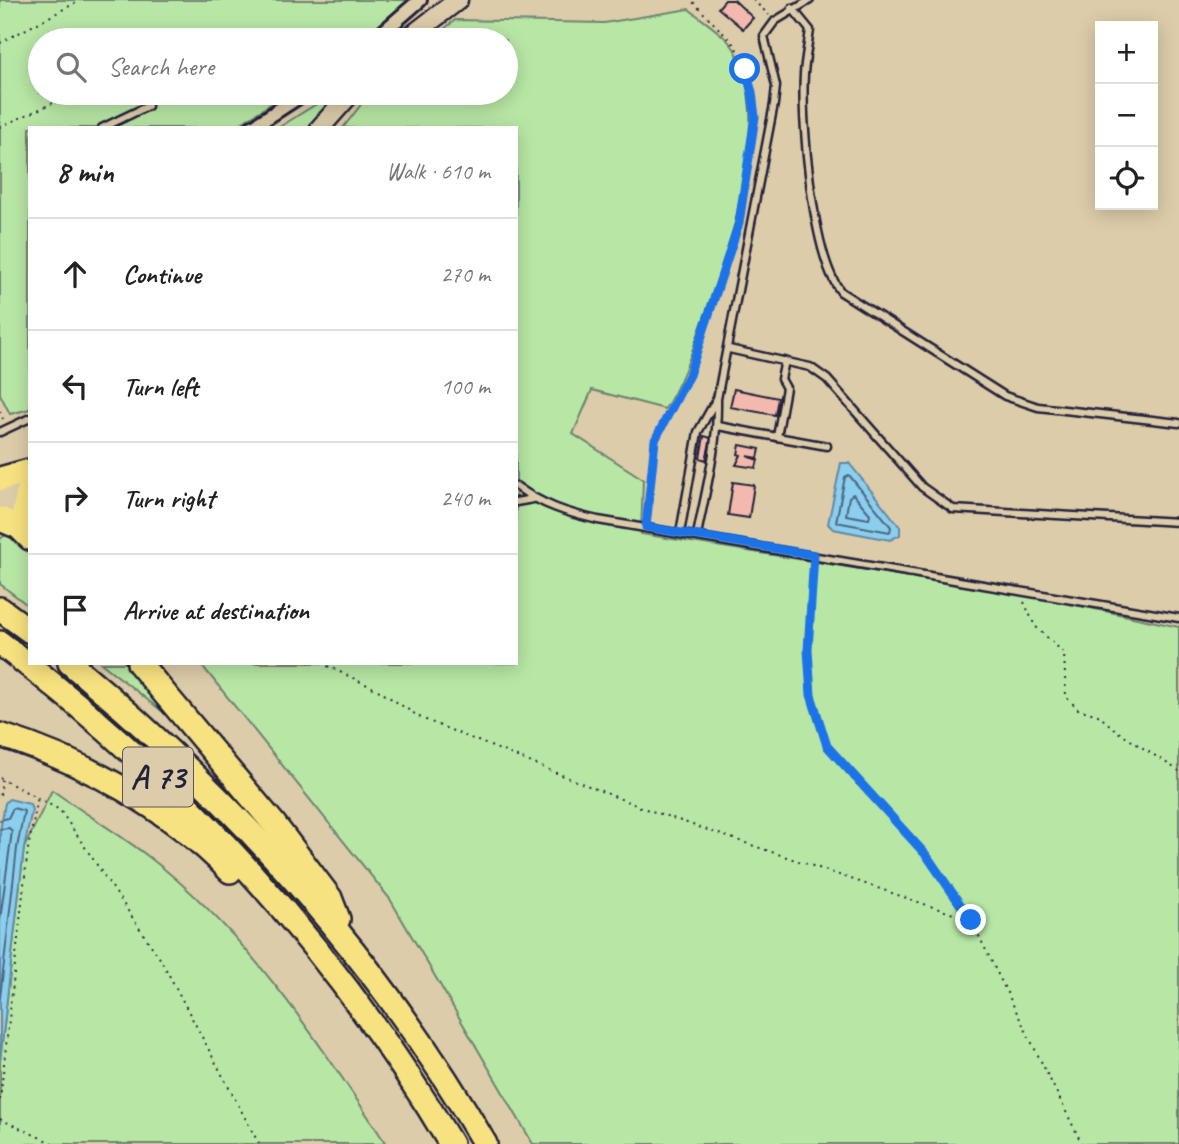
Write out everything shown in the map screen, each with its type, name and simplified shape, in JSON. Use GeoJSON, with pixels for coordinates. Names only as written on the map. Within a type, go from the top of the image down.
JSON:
{"type":"FeatureCollection","features":[{"type":"Feature","properties":{"kind":"highway"},"geometry":{"type":"LineString","coordinates":[[0,479],[28,481]]}},
{"type":"Feature","properties":{"kind":"highway"},"geometry":{"type":"LineString","coordinates":[[28,487],[24,512],[28,521]]}},
{"type":"Feature","properties":{"kind":"highway"},"geometry":{"type":"LineString","coordinates":[[0,519],[19,527],[28,536]]}},
{"type":"Feature","properties":{"kind":"highway"},"geometry":{"type":"LineString","coordinates":[[0,609],[28,630]]}},
{"type":"Feature","properties":{"kind":"highway","name":"A 73"},"geometry":{"type":"LineString","coordinates":[[0,643],[94,719],[222,841],[298,928],[366,1016],[451,1144]]}},
{"type":"Feature","properties":{"kind":"highway","name":"A 73"},"geometry":{"type":"LineString","coordinates":[[72,665],[144,726],[238,818],[350,948],[413,1033],[485,1144]]}},
{"type":"Feature","properties":{"kind":"highway"},"geometry":{"type":"LineString","coordinates":[[141,665],[245,787],[330,898],[350,948]]}},
{"type":"Feature","properties":{"kind":"highway","name":"A 73"},"geometry":{"type":"LineString","coordinates":[[0,736],[59,757],[135,796],[205,848],[259,903],[298,928]]}},
{"type":"Feature","properties":{"kind":"main road"},"geometry":{"type":"LineString","coordinates":[[422,28],[458,0]]}},
{"type":"Feature","properties":{"kind":"main road"},"geometry":{"type":"LineString","coordinates":[[322,126],[340,105]]}},
{"type":"Feature","properties":{"kind":"main road"},"geometry":{"type":"LineString","coordinates":[[0,495],[28,481]]}},
{"type":"Feature","properties":{"kind":"main road"},"geometry":{"type":"LineString","coordinates":[[0,509],[13,505],[28,482]]}},
{"type":"Feature","properties":{"kind":"street"},"geometry":{"type":"LineString","coordinates":[[388,28],[420,0]]}},
{"type":"Feature","properties":{"kind":"street"},"geometry":{"type":"LineString","coordinates":[[426,0],[439,14]]}},
{"type":"Feature","properties":{"kind":"street"},"geometry":{"type":"LineString","coordinates":[[254,126],[286,105]]}},
{"type":"Feature","properties":{"kind":"lane"},"geometry":{"type":"LineString","coordinates":[[697,535],[718,426],[717,399],[729,349],[774,104],[776,86],[764,36],[775,21],[792,8],[810,0]]}},
{"type":"Feature","properties":{"kind":"lane"},"geometry":{"type":"LineString","coordinates":[[792,8],[810,30],[804,75],[806,150],[822,246],[831,277],[841,292],[1005,397],[1038,407],[1179,423]]}},
{"type":"Feature","properties":{"kind":"lane"},"geometry":{"type":"LineString","coordinates":[[106,126],[148,106]]}},
{"type":"Feature","properties":{"kind":"lane"},"geometry":{"type":"LineString","coordinates":[[729,349],[810,367],[827,379],[922,487],[953,509],[1179,522]]}},
{"type":"Feature","properties":{"kind":"lane"},"geometry":{"type":"LineString","coordinates":[[777,437],[786,388],[781,379],[785,360]]}},
{"type":"Feature","properties":{"kind":"lane"},"geometry":{"type":"LineString","coordinates":[[680,533],[698,432],[717,399]]}},
{"type":"Feature","properties":{"kind":"lane"},"geometry":{"type":"LineString","coordinates":[[0,432],[28,419]]}},
{"type":"Feature","properties":{"kind":"lane"},"geometry":{"type":"LineString","coordinates":[[718,426],[827,446]]}},
{"type":"Feature","properties":{"kind":"lane"},"geometry":{"type":"LineString","coordinates":[[518,488],[533,499],[562,512],[1179,618]]}},
{"type":"Feature","properties":{"kind":"lane"},"geometry":{"type":"LineString","coordinates":[[518,502],[533,499]]}},
{"type":"Feature","properties":{"kind":"path"},"geometry":{"type":"LineString","coordinates":[[28,28],[81,0]]}},
{"type":"Feature","properties":{"kind":"path"},"geometry":{"type":"LineString","coordinates":[[258,0],[260,5]]}},
{"type":"Feature","properties":{"kind":"path"},"geometry":{"type":"LineString","coordinates":[[646,527],[655,440],[689,375],[731,254],[739,223],[754,129],[752,92],[739,53],[732,42],[691,0]]}},
{"type":"Feature","properties":{"kind":"path"},"geometry":{"type":"LineString","coordinates":[[753,0],[775,21]]}},
{"type":"Feature","properties":{"kind":"path"},"geometry":{"type":"LineString","coordinates":[[0,43],[28,28]]}},
{"type":"Feature","properties":{"kind":"path"},"geometry":{"type":"LineString","coordinates":[[0,127],[49,105]]}},
{"type":"Feature","properties":{"kind":"path"},"geometry":{"type":"LineString","coordinates":[[814,555],[808,650],[811,695],[827,746],[927,856],[971,920],[1082,1144]]}},
{"type":"Feature","properties":{"kind":"path"},"geometry":{"type":"LineString","coordinates":[[1019,592],[1035,626],[1064,653],[1066,697],[1078,709],[1098,715],[1118,732],[1179,771]]}},
{"type":"Feature","properties":{"kind":"path"},"geometry":{"type":"LineString","coordinates":[[325,665],[378,690],[421,719],[643,808],[971,920]]}},
{"type":"Feature","properties":{"kind":"path"},"geometry":{"type":"LineString","coordinates":[[0,795],[1,778],[60,810],[161,960],[260,1144]]}},
{"type":"Feature","properties":{"kind":"path"},"geometry":{"type":"LineString","coordinates":[[0,1100],[28,849],[38,796]]}},
{"type":"Feature","properties":{"kind":"path"},"geometry":{"type":"LineString","coordinates":[[0,1119],[54,1144]]}},
{"type":"Feature","properties":{"kind":"green space"},"geometry":{"type":"Polygon","coordinates":[[[0,0],[408,0],[376,28],[28,28],[28,105],[269,105],[237,126],[28,126],[28,410],[10,414],[0,394],[0,0]]]}},
{"type":"Feature","properties":{"kind":"green space"},"geometry":{"type":"Polygon","coordinates":[[[689,9],[721,35],[736,52],[746,81],[750,113],[749,147],[737,217],[717,282],[678,386],[665,409],[592,390],[573,434],[643,479],[641,534],[1053,600],[1179,627],[1179,1144],[533,1144],[390,899],[202,665],[518,665],[518,126],[345,126],[361,105],[518,105],[518,28],[445,28],[455,20],[604,23],[689,9]]]}},
{"type":"Feature","properties":{"kind":"green space"},"geometry":{"type":"Polygon","coordinates":[[[315,105],[334,105],[315,126],[281,126],[315,105]]]}},
{"type":"Feature","properties":{"kind":"green space"},"geometry":{"type":"Polygon","coordinates":[[[7,534],[28,552],[28,605],[0,584],[0,539],[7,534]]]}},
{"type":"Feature","properties":{"kind":"green space"},"geometry":{"type":"Polygon","coordinates":[[[104,665],[129,665],[182,727],[104,665]]]}},
{"type":"Feature","properties":{"kind":"green space"},"geometry":{"type":"Polygon","coordinates":[[[52,790],[149,857],[184,886],[217,919],[249,954],[308,1028],[386,1144],[0,1144],[0,1061],[24,848],[52,790]]]}},
{"type":"Feature","properties":{"kind":"water"},"geometry":{"type":"Polygon","coordinates":[[[841,463],[849,463],[900,527],[900,535],[890,540],[833,529],[828,524],[841,463]]]}},
{"type":"Feature","properties":{"kind":"water"},"geometry":{"type":"Polygon","coordinates":[[[9,799],[30,804],[32,810],[24,848],[0,1061],[0,831],[5,803],[9,799]]]}},
{"type":"Feature","properties":{"kind":"building"},"geometry":{"type":"Polygon","coordinates":[[[725,0],[734,0],[753,18],[743,29],[718,8],[725,0]]]}},
{"type":"Feature","properties":{"kind":"building"},"geometry":{"type":"Polygon","coordinates":[[[734,389],[778,398],[775,415],[730,407],[734,389]]]}},
{"type":"Feature","properties":{"kind":"building"},"geometry":{"type":"Polygon","coordinates":[[[704,436],[711,438],[706,460],[700,458],[704,436]]]}},
{"type":"Feature","properties":{"kind":"building"},"geometry":{"type":"Polygon","coordinates":[[[740,445],[760,449],[758,458],[747,456],[758,460],[756,468],[736,465],[741,455],[738,454],[740,445]]]}},
{"type":"Feature","properties":{"kind":"building"},"geometry":{"type":"Polygon","coordinates":[[[733,482],[754,485],[749,518],[728,515],[733,482]]]}},
{"type":"Feature","properties":{"kind":"route"},"geometry":{"type":"LineString","coordinates":[[745,69],[755,105],[755,117],[739,223],[689,375],[655,440],[646,527],[814,555],[808,650],[811,695],[827,746],[927,856],[971,920]]}}]}
